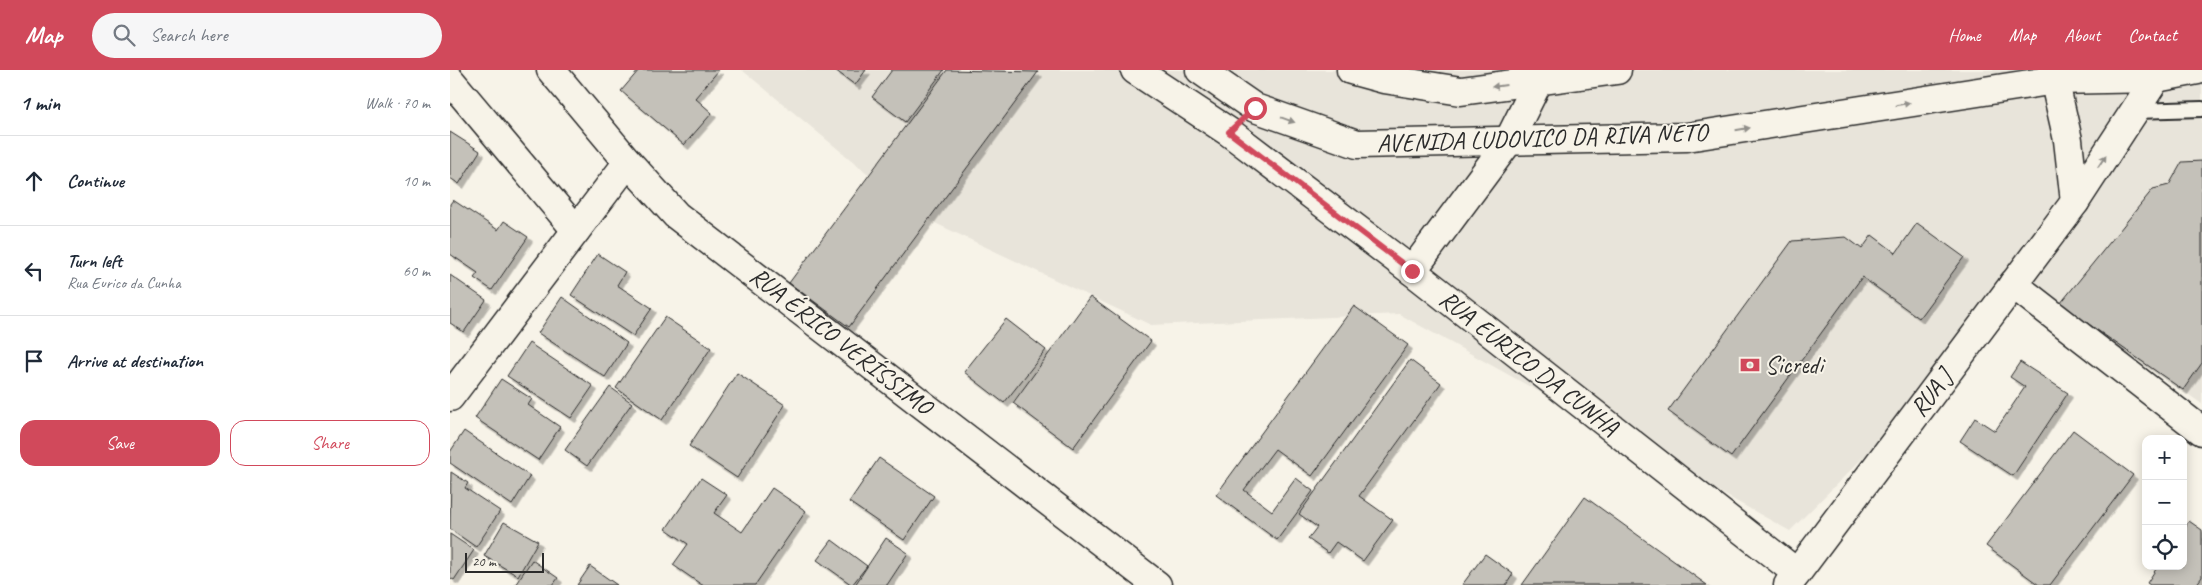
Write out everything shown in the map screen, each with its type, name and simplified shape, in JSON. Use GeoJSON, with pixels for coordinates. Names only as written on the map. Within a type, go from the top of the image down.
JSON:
{"type":"FeatureCollection","features":[{"type":"Feature","properties":{"kind":"street","name":"RUA ÉRICO VERÍSSIMO"},"geometry":{"type":"LineString","coordinates":[[550,70],[676,215],[1157,585]]}},
{"type":"Feature","properties":{"kind":"street","name":"RUA EURICO DA CUNHA"},"geometry":{"type":"LineString","coordinates":[[1135,70],[1229,132],[1412,271],[1792,579]]}},
{"type":"Feature","properties":{"kind":"street","name":"AVENIDA LUDOVICO DA RIVA NETO"},"geometry":{"type":"LineString","coordinates":[[1200,70],[1255,108],[1357,144],[1687,138],[2053,75],[2156,78],[2198,70]]}},
{"type":"Feature","properties":{"kind":"street"},"geometry":{"type":"LineString","coordinates":[[1352,70],[1384,79],[1461,91],[1540,76],[1617,70]]}},
{"type":"Feature","properties":{"kind":"street"},"geometry":{"type":"LineString","coordinates":[[2053,75],[2068,140],[2076,202]]}},
{"type":"Feature","properties":{"kind":"street"},"geometry":{"type":"LineString","coordinates":[[1412,271],[1508,142],[1540,76]]}},
{"type":"Feature","properties":{"kind":"street","name":"RUA J"},"geometry":{"type":"LineString","coordinates":[[1792,579],[2076,202],[2156,78]]}},
{"type":"Feature","properties":{"kind":"street"},"geometry":{"type":"LineString","coordinates":[[450,80],[576,230]]}},
{"type":"Feature","properties":{"kind":"street"},"geometry":{"type":"LineString","coordinates":[[1229,132],[1255,108]]}},
{"type":"Feature","properties":{"kind":"street"},"geometry":{"type":"LineString","coordinates":[[450,398],[628,162]]}},
{"type":"Feature","properties":{"kind":"street"},"geometry":{"type":"LineString","coordinates":[[2013,284],[2202,431]]}},
{"type":"Feature","properties":{"kind":"lane"},"geometry":{"type":"LineString","coordinates":[[2135,111],[2202,109]]}},
{"type":"Feature","properties":{"kind":"shaded area"},"geometry":{"type":"Polygon","coordinates":[[[742,70],[2202,70],[2202,404],[2034,286],[1790,531],[1399,314],[1151,325],[918,215],[742,70]]]}},
{"type":"Feature","properties":{"kind":"building"},"geometry":{"type":"Polygon","coordinates":[[[639,70],[719,70],[695,98],[712,113],[684,145],[621,91],[639,70]]]}},
{"type":"Feature","properties":{"kind":"building"},"geometry":{"type":"Polygon","coordinates":[[[835,70],[866,70],[855,85],[835,70]]]}},
{"type":"Feature","properties":{"kind":"building"},"geometry":{"type":"Polygon","coordinates":[[[892,70],[944,70],[905,122],[872,97],[892,70]]]}},
{"type":"Feature","properties":{"kind":"building"},"geometry":{"type":"Polygon","coordinates":[[[947,70],[1038,72],[849,327],[789,283],[947,70]]]}},
{"type":"Feature","properties":{"kind":"building"},"geometry":{"type":"Polygon","coordinates":[[[450,132],[480,151],[459,184],[450,178],[450,132]]]}},
{"type":"Feature","properties":{"kind":"building"},"geometry":{"type":"Polygon","coordinates":[[[2202,161],[2202,363],[2183,390],[2060,304],[2153,189],[2169,185],[2182,162],[2202,161]]]}},
{"type":"Feature","properties":{"kind":"building"},"geometry":{"type":"Polygon","coordinates":[[[453,200],[498,230],[504,221],[528,237],[492,290],[474,278],[478,273],[450,254],[450,204],[453,200]]]}},
{"type":"Feature","properties":{"kind":"building","name":"Sicredi"},"geometry":{"type":"Polygon","coordinates":[[[1917,223],[1964,257],[1919,318],[1862,277],[1731,457],[1668,411],[1792,241],[1846,237],[1862,249],[1872,235],[1896,253],[1917,223]]]}},
{"type":"Feature","properties":{"kind":"building"},"geometry":{"type":"Polygon","coordinates":[[[598,254],[625,272],[617,285],[652,308],[633,336],[571,295],[598,254]]]}},
{"type":"Feature","properties":{"kind":"building"},"geometry":{"type":"Polygon","coordinates":[[[450,275],[486,300],[464,332],[450,323],[450,275]]]}},
{"type":"Feature","properties":{"kind":"building"},"geometry":{"type":"Polygon","coordinates":[[[562,297],[627,343],[605,377],[538,333],[562,297]]]}},
{"type":"Feature","properties":{"kind":"building"},"geometry":{"type":"Polygon","coordinates":[[[1090,297],[1151,341],[1073,448],[1013,403],[1090,297]]]}},
{"type":"Feature","properties":{"kind":"building"},"geometry":{"type":"Polygon","coordinates":[[[1354,306],[1408,345],[1312,476],[1275,449],[1244,490],[1272,511],[1296,478],[1313,491],[1277,540],[1216,495],[1354,306]]]}},
{"type":"Feature","properties":{"kind":"building"},"geometry":{"type":"Polygon","coordinates":[[[665,317],[711,348],[662,420],[616,388],[665,317]]]}},
{"type":"Feature","properties":{"kind":"building"},"geometry":{"type":"Polygon","coordinates":[[[1006,319],[1046,350],[1004,403],[964,372],[1006,319]]]}},
{"type":"Feature","properties":{"kind":"building"},"geometry":{"type":"Polygon","coordinates":[[[529,343],[593,386],[571,418],[507,376],[529,343]]]}},
{"type":"Feature","properties":{"kind":"building"},"geometry":{"type":"Polygon","coordinates":[[[1410,360],[1441,383],[1359,496],[1393,520],[1363,561],[1336,542],[1328,553],[1308,539],[1317,527],[1299,514],[1410,360]]]}},
{"type":"Feature","properties":{"kind":"building"},"geometry":{"type":"Polygon","coordinates":[[[2020,362],[2068,393],[2013,476],[1960,441],[1975,418],[1995,431],[2025,387],[2010,377],[2020,362]]]}},
{"type":"Feature","properties":{"kind":"building"},"geometry":{"type":"Polygon","coordinates":[[[737,373],[785,405],[737,478],[689,446],[737,373]]]}},
{"type":"Feature","properties":{"kind":"building"},"geometry":{"type":"Polygon","coordinates":[[[501,379],[532,399],[528,405],[560,427],[538,460],[475,418],[501,379]]]}},
{"type":"Feature","properties":{"kind":"building"},"geometry":{"type":"Polygon","coordinates":[[[610,387],[632,403],[587,466],[565,450],[610,387]]]}},
{"type":"Feature","properties":{"kind":"building"},"geometry":{"type":"Polygon","coordinates":[[[2073,430],[2133,475],[2050,585],[2039,585],[1986,546],[2073,430]]]}},
{"type":"Feature","properties":{"kind":"building"},"geometry":{"type":"Polygon","coordinates":[[[464,431],[530,476],[512,505],[450,463],[450,452],[464,431]]]}},
{"type":"Feature","properties":{"kind":"building"},"geometry":{"type":"Polygon","coordinates":[[[879,458],[934,496],[904,540],[849,502],[879,458]]]}},
{"type":"Feature","properties":{"kind":"building"},"geometry":{"type":"Polygon","coordinates":[[[451,472],[468,483],[465,488],[500,511],[476,547],[450,529],[451,472]]]}},
{"type":"Feature","properties":{"kind":"building"},"geometry":{"type":"Polygon","coordinates":[[[701,478],[727,495],[714,513],[742,532],[772,488],[806,511],[755,585],[702,585],[673,565],[688,544],[666,529],[701,478]]]}},
{"type":"Feature","properties":{"kind":"building"},"geometry":{"type":"Polygon","coordinates":[[[1585,497],[1707,585],[1522,585],[1585,497]]]}},
{"type":"Feature","properties":{"kind":"building"},"geometry":{"type":"Polygon","coordinates":[[[2189,521],[2202,530],[2202,577],[2196,585],[2150,585],[2147,583],[2155,570],[2187,570],[2187,524],[2189,521]]]}},
{"type":"Feature","properties":{"kind":"building"},"geometry":{"type":"Polygon","coordinates":[[[504,522],[538,541],[518,576],[484,556],[504,522]]]}},
{"type":"Feature","properties":{"kind":"building"},"geometry":{"type":"Polygon","coordinates":[[[450,534],[474,550],[454,580],[450,578],[450,534]]]}},
{"type":"Feature","properties":{"kind":"building"},"geometry":{"type":"Polygon","coordinates":[[[886,538],[908,553],[887,585],[855,585],[886,538]]]}},
{"type":"Feature","properties":{"kind":"building"},"geometry":{"type":"Polygon","coordinates":[[[832,540],[867,566],[852,585],[817,560],[832,540]]]}},
{"type":"Feature","properties":{"kind":"building"},"geometry":{"type":"Polygon","coordinates":[[[1485,554],[1513,574],[1506,585],[1462,585],[1485,554]]]}},
{"type":"Feature","properties":{"kind":"building"},"geometry":{"type":"Polygon","coordinates":[[[532,560],[558,578],[553,585],[515,585],[532,560]]]}},
{"type":"Feature","properties":{"kind":"building"},"geometry":{"type":"Polygon","coordinates":[[[590,566],[617,585],[577,585],[590,566]]]}},
{"type":"Feature","properties":{"kind":"place","name":"Sicredi"},"geometry":{"type":"Point","coordinates":[1750,365]}},
{"type":"Feature","properties":{"kind":"route"},"geometry":{"type":"LineString","coordinates":[[1255,108],[1229,132],[1412,271]]}}]}
